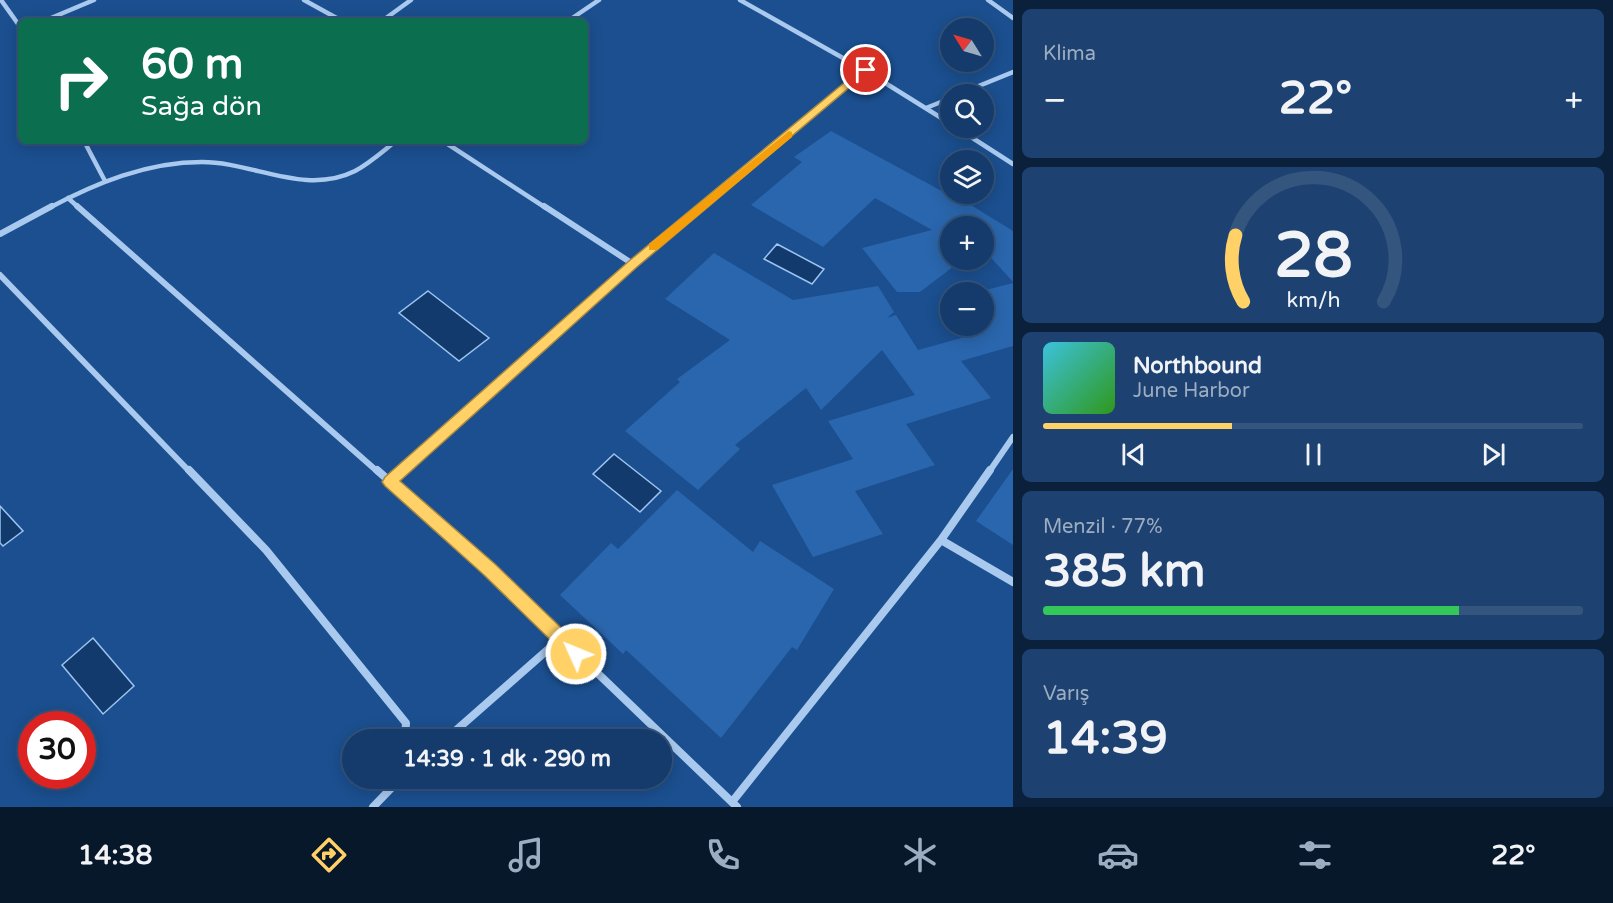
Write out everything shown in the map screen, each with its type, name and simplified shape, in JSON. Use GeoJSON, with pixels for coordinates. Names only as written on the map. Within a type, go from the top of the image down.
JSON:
{"type":"FeatureCollection","features":[{"type":"Feature","properties":{"kind":"street"},"geometry":{"type":"LineString","coordinates":[[1,0],[18,24]]}},
{"type":"Feature","properties":{"kind":"street"},"geometry":{"type":"LineString","coordinates":[[51,18],[94,0]]}},
{"type":"Feature","properties":{"kind":"street"},"geometry":{"type":"LineString","coordinates":[[304,0],[337,18]]}},
{"type":"Feature","properties":{"kind":"street"},"geometry":{"type":"LineString","coordinates":[[386,18],[411,0]]}},
{"type":"Feature","properties":{"kind":"street"},"geometry":{"type":"LineString","coordinates":[[572,18],[598,0]]}},
{"type":"Feature","properties":{"kind":"street"},"geometry":{"type":"LineString","coordinates":[[740,0],[866,70],[940,117]]}},
{"type":"Feature","properties":{"kind":"street"},"geometry":{"type":"LineString","coordinates":[[988,0],[1013,18]]}},
{"type":"Feature","properties":{"kind":"street"},"geometry":{"type":"LineString","coordinates":[[390,482],[633,264],[866,70]]}},
{"type":"Feature","properties":{"kind":"street"},"geometry":{"type":"LineString","coordinates":[[984,84],[1013,72]]}},
{"type":"Feature","properties":{"kind":"street"},"geometry":{"type":"LineString","coordinates":[[926,108],[940,102]]}},
{"type":"Feature","properties":{"kind":"street"},"geometry":{"type":"LineString","coordinates":[[973,138],[1013,164]]}},
{"type":"Feature","properties":{"kind":"street"},"geometry":{"type":"LineString","coordinates":[[86,144],[105,181]]}},
{"type":"Feature","properties":{"kind":"street"},"geometry":{"type":"LineString","coordinates":[[0,234],[105,181],[176,164],[221,163],[297,181],[324,180],[350,174],[392,144]]}},
{"type":"Feature","properties":{"kind":"street"},"geometry":{"type":"LineString","coordinates":[[448,144],[633,264]]}},
{"type":"Feature","properties":{"kind":"street"},"geometry":{"type":"LineString","coordinates":[[68,198],[490,570],[735,805],[941,540],[1013,437]]}},
{"type":"Feature","properties":{"kind":"street"},"geometry":{"type":"LineString","coordinates":[[0,275],[266,550],[406,723],[406,729]]}},
{"type":"Feature","properties":{"kind":"street"},"geometry":{"type":"LineString","coordinates":[[941,540],[1013,582]]}},
{"type":"Feature","properties":{"kind":"street"},"geometry":{"type":"LineString","coordinates":[[458,729],[561,638]]}},
{"type":"Feature","properties":{"kind":"street"},"geometry":{"type":"LineString","coordinates":[[373,807],[390,789]]}},
{"type":"Feature","properties":{"kind":"water"},"geometry":{"type":"Polygon","coordinates":[[[777,244],[824,269],[812,284],[764,259],[777,244]]]}},
{"type":"Feature","properties":{"kind":"water"},"geometry":{"type":"Polygon","coordinates":[[[428,291],[489,338],[459,361],[399,313],[428,291]]]}},
{"type":"Feature","properties":{"kind":"water"},"geometry":{"type":"Polygon","coordinates":[[[614,454],[661,491],[640,512],[593,474],[614,454]]]}},
{"type":"Feature","properties":{"kind":"water"},"geometry":{"type":"Polygon","coordinates":[[[0,506],[23,531],[3,546],[0,543],[0,506]]]}},
{"type":"Feature","properties":{"kind":"water"},"geometry":{"type":"Polygon","coordinates":[[[93,638],[134,686],[103,714],[62,665],[93,638]]]}},
{"type":"Feature","properties":{"kind":"building"},"geometry":{"type":"Polygon","coordinates":[[[831,131],[940,190],[940,204],[969,204],[989,216],[940,216],[940,270],[949,270],[920,292],[897,292],[862,248],[932,230],[875,198],[823,247],[751,205],[802,162],[794,157],[831,131]]]}},
{"type":"Feature","properties":{"kind":"building"},"geometry":{"type":"Polygon","coordinates":[[[994,219],[1013,231],[1013,282],[994,261],[994,219]]]}},
{"type":"Feature","properties":{"kind":"building"},"geometry":{"type":"Polygon","coordinates":[[[714,253],[793,300],[878,286],[894,312],[887,318],[896,315],[918,350],[964,336],[994,336],[994,288],[1013,283],[1013,346],[961,361],[991,398],[906,424],[935,465],[855,491],[883,534],[813,557],[772,485],[853,459],[828,421],[915,395],[882,350],[821,410],[806,388],[735,445],[740,449],[698,490],[625,431],[680,382],[677,379],[730,340],[665,299],[714,253]]]}},
{"type":"Feature","properties":{"kind":"building"},"geometry":{"type":"Polygon","coordinates":[[[1013,469],[1013,545],[976,521],[1013,469]]]}},
{"type":"Feature","properties":{"kind":"building"},"geometry":{"type":"Polygon","coordinates":[[[677,490],[753,552],[760,541],[834,589],[797,650],[792,647],[721,738],[626,650],[623,654],[560,595],[611,543],[618,549],[677,490]]]}},
{"type":"Feature","properties":{"kind":"slow traffic"},"geometry":{"type":"LineString","coordinates":[[653,247],[789,134]]}},
{"type":"Feature","properties":{"kind":"route"},"geometry":{"type":"LineString","coordinates":[[576,654],[490,570],[390,482],[633,264],[866,70]]}}]}
